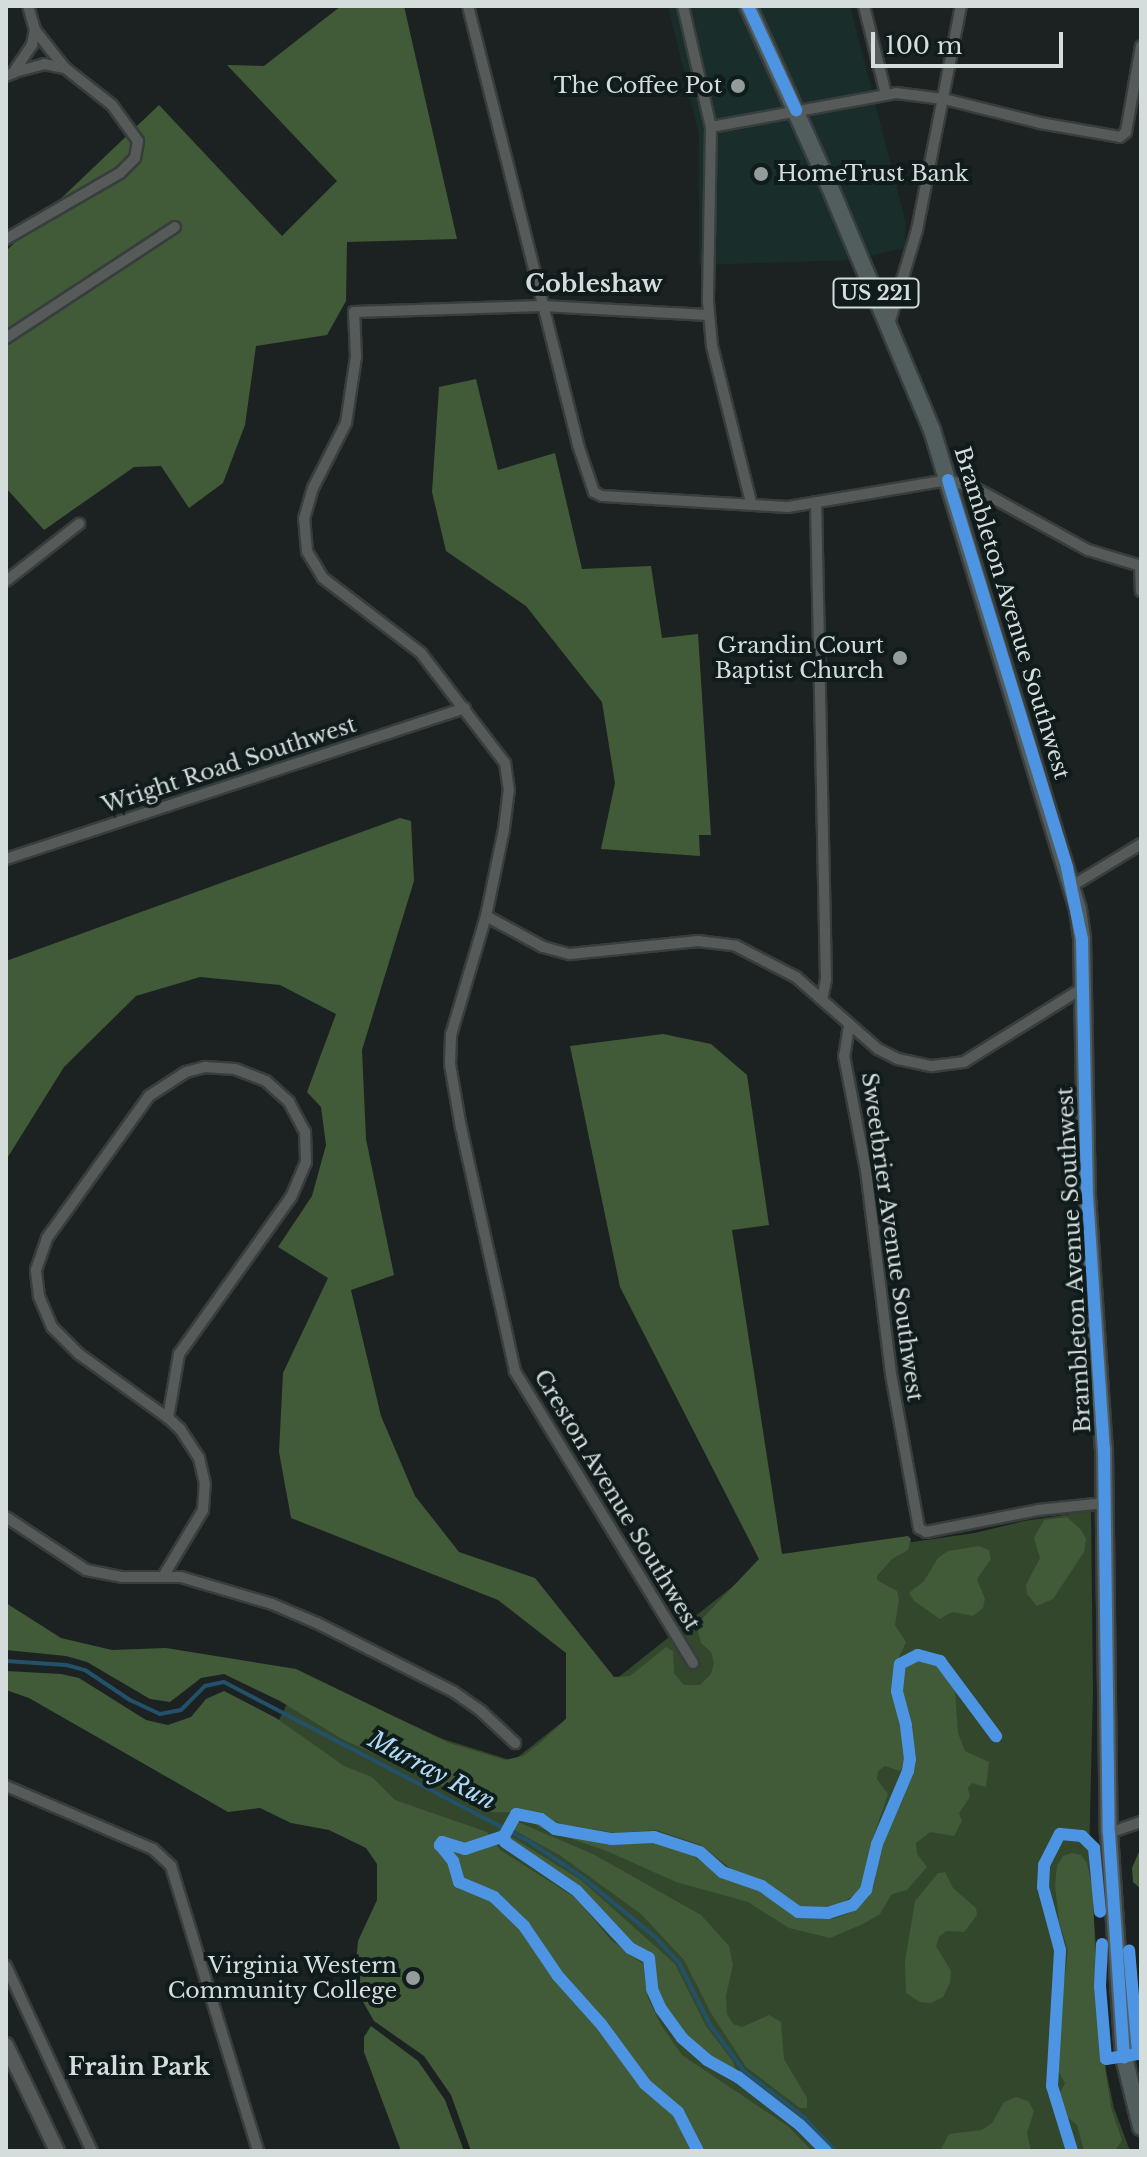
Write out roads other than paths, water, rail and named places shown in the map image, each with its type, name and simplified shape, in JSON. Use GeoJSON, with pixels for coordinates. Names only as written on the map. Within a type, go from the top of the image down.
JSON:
{"type":"FeatureCollection","features":[{"type":"Feature","properties":{"kind":"main road","name":"Brambleton Avenue Southwest"},"geometry":{"type":"LineString","coordinates":[[748,6],[889,324],[948,480],[1072,886],[1082,939],[1087,1196],[1102,1398],[1109,1833],[1124,2057],[1141,2127]]}},
{"type":"Feature","properties":{"kind":"main road"},"geometry":{"type":"LineString","coordinates":[[6,2045],[57,2151]]}},
{"type":"Feature","properties":{"kind":"street"},"geometry":{"type":"LineString","coordinates":[[6,239],[120,173],[135,158],[138,141],[130,125],[112,105],[65,68],[35,30],[28,6]]}},
{"type":"Feature","properties":{"kind":"street"},"geometry":{"type":"LineString","coordinates":[[468,6],[589,487],[602,496],[788,507],[948,480],[975,488],[1088,550],[1141,566],[1141,591]]}},
{"type":"Feature","properties":{"kind":"street"},"geometry":{"type":"LineString","coordinates":[[683,6],[711,127],[708,315],[722,389],[751,503]]}},
{"type":"Feature","properties":{"kind":"street"},"geometry":{"type":"LineString","coordinates":[[864,6],[886,94]]}},
{"type":"Feature","properties":{"kind":"street"},"geometry":{"type":"LineString","coordinates":[[889,324],[907,270],[961,6]]}},
{"type":"Feature","properties":{"kind":"street"},"geometry":{"type":"LineString","coordinates":[[10,74],[27,55],[35,30]]}},
{"type":"Feature","properties":{"kind":"street"},"geometry":{"type":"LineString","coordinates":[[711,127],[886,94],[944,99],[1120,137],[1126,132],[1141,46]]}},
{"type":"Feature","properties":{"kind":"street"},"geometry":{"type":"LineString","coordinates":[[10,74],[44,64],[65,68]]}},
{"type":"Feature","properties":{"kind":"street"},"geometry":{"type":"LineString","coordinates":[[6,338],[175,227]]}},
{"type":"Feature","properties":{"kind":"street"},"geometry":{"type":"LineString","coordinates":[[542,306],[708,315]]}},
{"type":"Feature","properties":{"kind":"street","name":"Creston Avenue Southwest"},"geometry":{"type":"LineString","coordinates":[[542,306],[354,312],[356,357],[350,406],[340,440],[307,505],[304,535],[307,551],[329,585],[413,645],[495,746],[508,775],[504,829],[486,916],[449,1051],[461,1128],[509,1356],[531,1400],[693,1663]]}},
{"type":"Feature","properties":{"kind":"street"},"geometry":{"type":"LineString","coordinates":[[816,502],[826,979],[822,999]]}},
{"type":"Feature","properties":{"kind":"street"},"geometry":{"type":"LineString","coordinates":[[6,581],[79,524]]}},
{"type":"Feature","properties":{"kind":"street","name":"Wright Road Southwest"},"geometry":{"type":"LineString","coordinates":[[6,859],[465,708]]}},
{"type":"Feature","properties":{"kind":"street"},"geometry":{"type":"LineString","coordinates":[[1072,886],[1141,844]]}},
{"type":"Feature","properties":{"kind":"street"},"geometry":{"type":"LineString","coordinates":[[486,916],[543,947],[570,954],[698,941],[736,946],[786,970],[849,1026],[898,1059],[932,1066],[948,1065],[990,1048],[1083,988]]}},
{"type":"Feature","properties":{"kind":"street","name":"Sweetbrier Avenue Southwest"},"geometry":{"type":"LineString","coordinates":[[849,1026],[844,1056],[866,1170],[904,1455],[914,1510],[922,1532],[1038,1510],[1105,1503]]}},
{"type":"Feature","properties":{"kind":"street"},"geometry":{"type":"LineString","coordinates":[[164,1575],[196,1525],[205,1497],[199,1458],[180,1429],[168,1418],[79,1354],[52,1327],[44,1312],[36,1280],[47,1238],[149,1096],[186,1072],[205,1067],[235,1069],[266,1081],[289,1102],[300,1118],[307,1152],[291,1197],[179,1354],[168,1418]]}},
{"type":"Feature","properties":{"kind":"street"},"geometry":{"type":"LineString","coordinates":[[6,1517],[86,1570],[121,1577],[164,1575],[202,1582],[272,1604],[317,1623],[454,1692],[481,1711],[515,1743]]}},
{"type":"Feature","properties":{"kind":"street"},"geometry":{"type":"LineString","coordinates":[[6,1786],[153,1849],[171,1866],[255,2150]]}},
{"type":"Feature","properties":{"kind":"street"},"geometry":{"type":"LineString","coordinates":[[1109,1833],[1141,1822]]}},
{"type":"Feature","properties":{"kind":"street"},"geometry":{"type":"LineString","coordinates":[[6,1966],[92,2151]]}},
{"type":"Feature","properties":{"kind":"waterway","name":"Murray Run"},"geometry":{"type":"LineString","coordinates":[[6,1661],[66,1665],[85,1670],[130,1700],[160,1714],[181,1710],[205,1686],[224,1682],[530,1842],[582,1877],[655,1937],[679,1963],[710,2025],[744,2071],[804,2117],[835,2151]]}},
{"type":"Feature","properties":{"kind":"place","name":"The Coffee Pot"},"geometry":{"type":"Point","coordinates":[738,86]}},
{"type":"Feature","properties":{"kind":"place","name":"HomeTrust Bank"},"geometry":{"type":"Point","coordinates":[761,174]}},
{"type":"Feature","properties":{"kind":"place","name":"Grandin Court Baptist Church"},"geometry":{"type":"Point","coordinates":[900,658]}},
{"type":"Feature","properties":{"kind":"place","name":"Virginia Western Community College"},"geometry":{"type":"Point","coordinates":[413,1978]}},
{"type":"Feature","properties":{"kind":"district","name":"Cobleshaw"},"geometry":{"type":"Point","coordinates":[594,284]}},
{"type":"Feature","properties":{"kind":"district","name":"Fralin Park"},"geometry":{"type":"Point","coordinates":[139,2067]}}]}
